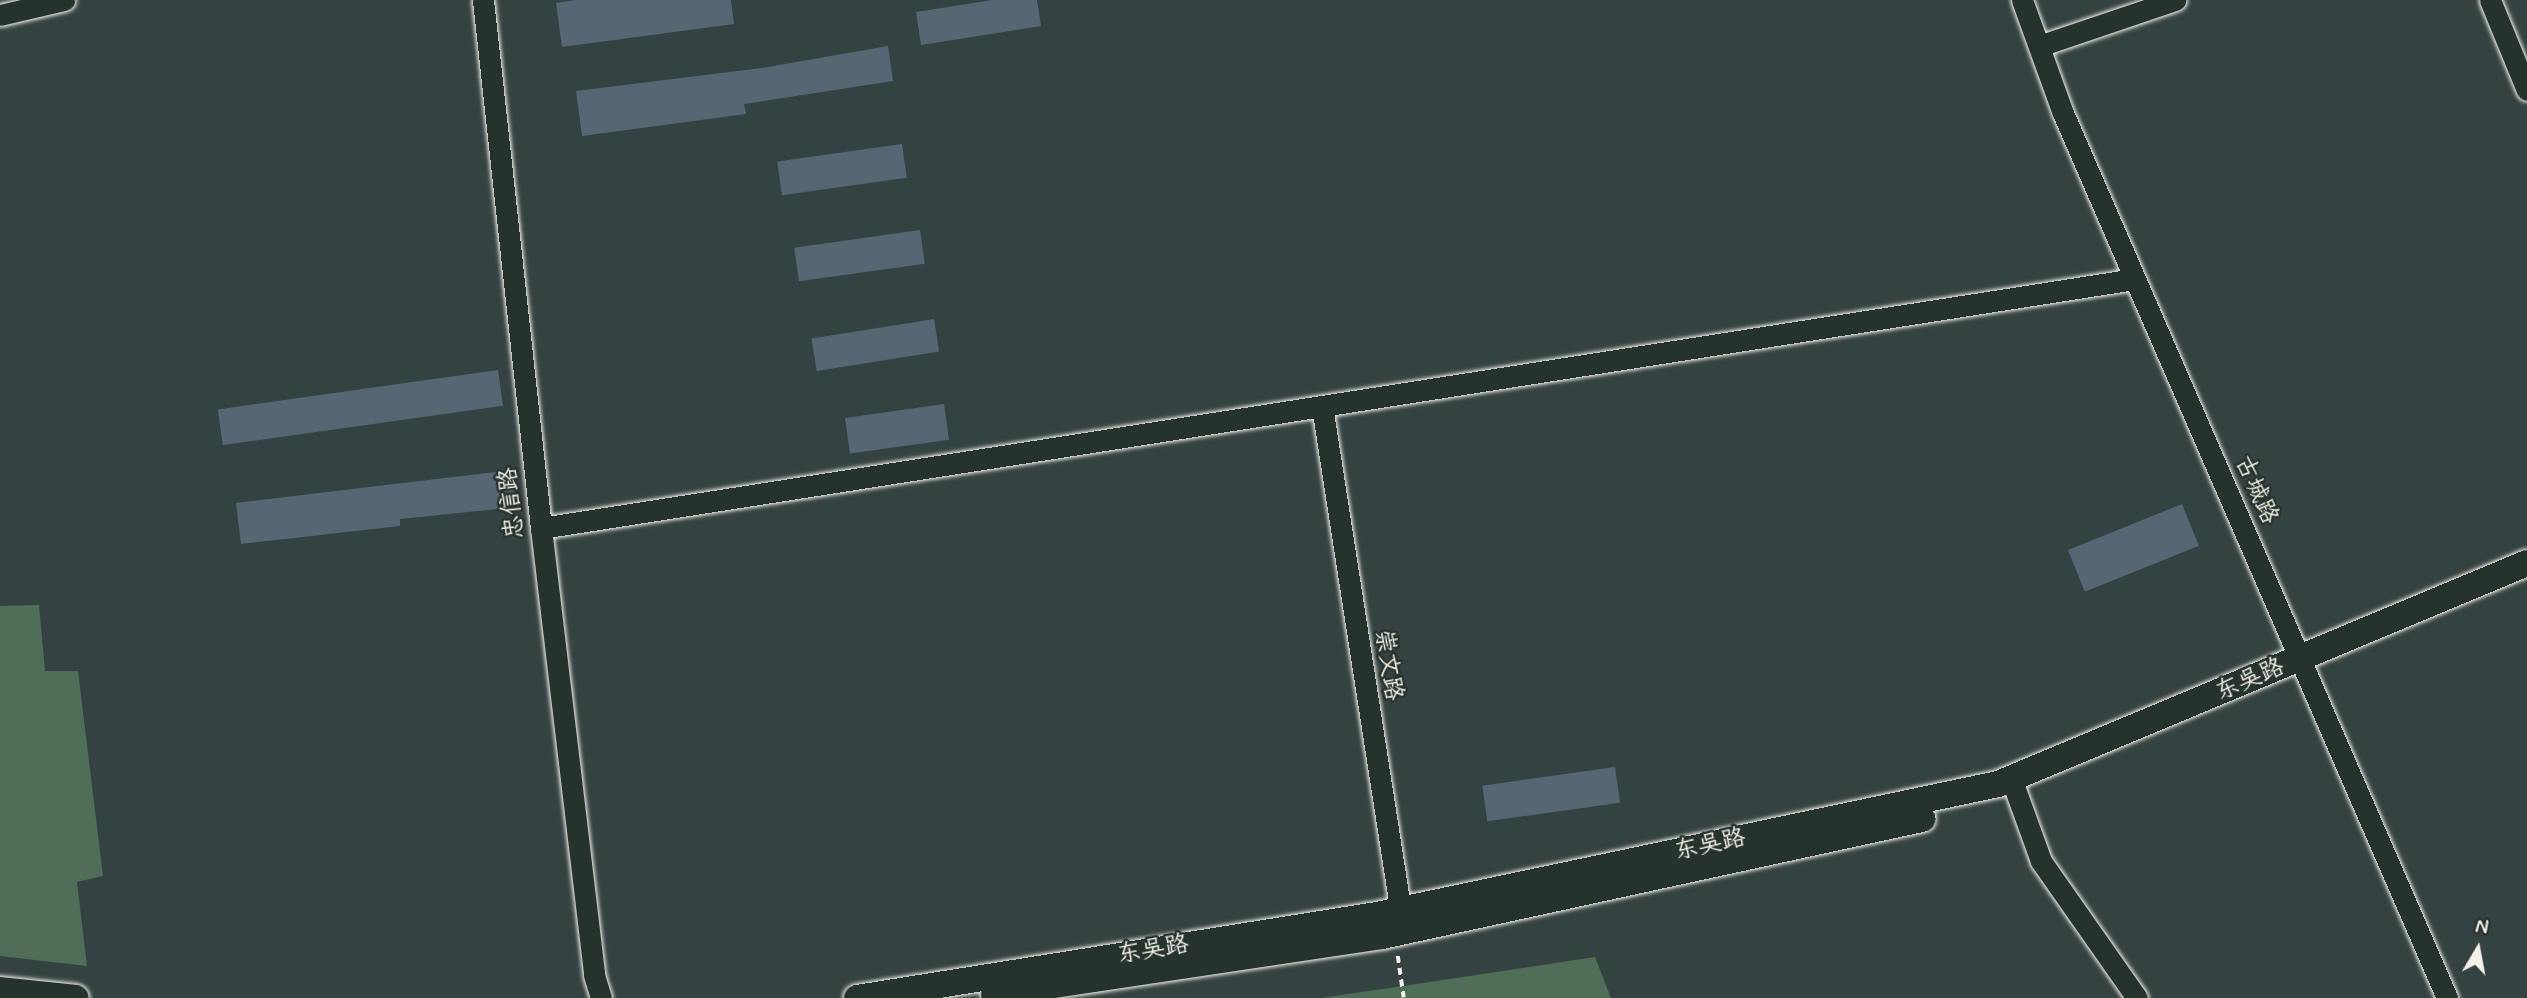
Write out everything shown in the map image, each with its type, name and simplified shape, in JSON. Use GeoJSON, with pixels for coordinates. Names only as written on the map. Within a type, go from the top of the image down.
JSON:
{"type":"FeatureCollection","features":[{"type":"Feature","properties":{"kind":"main road","name":"东吴路"},"geometry":{"type":"LineString","coordinates":[[2304,667],[2527,563]]}},
{"type":"Feature","properties":{"kind":"main road","name":"东吴路"},"geometry":{"type":"LineString","coordinates":[[964,998],[1399,925],[2014,787],[2304,667],[2527,582]]}},
{"type":"Feature","properties":{"kind":"main road","name":"东吴路"},"geometry":{"type":"LineString","coordinates":[[857,998],[1399,925]]}},
{"type":"Feature","properties":{"kind":"main road"},"geometry":{"type":"LineString","coordinates":[[0,990],[76,998]]}},
{"type":"Feature","properties":{"kind":"street"},"geometry":{"type":"LineString","coordinates":[[0,15],[64,0]]}},
{"type":"Feature","properties":{"kind":"street","name":"忠信路"},"geometry":{"type":"LineString","coordinates":[[483,0],[592,962],[601,998]]}},
{"type":"Feature","properties":{"kind":"street","name":"古城路"},"geometry":{"type":"LineString","coordinates":[[2022,0],[2135,279],[2447,998]]}},
{"type":"Feature","properties":{"kind":"street"},"geometry":{"type":"LineString","coordinates":[[2039,46],[2175,0]]}},
{"type":"Feature","properties":{"kind":"street"},"geometry":{"type":"LineString","coordinates":[[2490,0],[2527,90]]}},
{"type":"Feature","properties":{"kind":"street"},"geometry":{"type":"LineString","coordinates":[[541,528],[2135,279]]}},
{"type":"Feature","properties":{"kind":"street","name":"崇文路"},"geometry":{"type":"LineString","coordinates":[[1322,406],[1399,925]]}},
{"type":"Feature","properties":{"kind":"street"},"geometry":{"type":"LineString","coordinates":[[2014,787],[2041,861],[2137,998]]}},
{"type":"Feature","properties":{"kind":"path"},"geometry":{"type":"LineString","coordinates":[[1399,925],[1404,998]]}},
{"type":"Feature","properties":{"kind":"green space"},"geometry":{"type":"Polygon","coordinates":[[[39,605],[45,671],[78,671],[103,876],[77,882],[87,966],[0,956],[0,606],[39,605]]]}},
{"type":"Feature","properties":{"kind":"green space"},"geometry":{"type":"Polygon","coordinates":[[[1595,957],[1611,998],[1320,998],[1403,986],[1595,957]]]}},
{"type":"Feature","properties":{"kind":"building"},"geometry":{"type":"Polygon","coordinates":[[[576,0],[731,0],[734,24],[562,47],[556,3],[576,0]]]}},
{"type":"Feature","properties":{"kind":"building"},"geometry":{"type":"Polygon","coordinates":[[[992,0],[1037,0],[1041,26],[921,45],[916,12],[992,0]]]}},
{"type":"Feature","properties":{"kind":"building"},"geometry":{"type":"Polygon","coordinates":[[[888,46],[893,81],[744,104],[746,114],[582,136],[576,91],[762,68],[888,46]]]}},
{"type":"Feature","properties":{"kind":"building"},"geometry":{"type":"Polygon","coordinates":[[[902,144],[907,178],[782,195],[777,162],[902,144]]]}},
{"type":"Feature","properties":{"kind":"building"},"geometry":{"type":"Polygon","coordinates":[[[920,230],[925,264],[799,281],[794,248],[920,230]]]}},
{"type":"Feature","properties":{"kind":"building"},"geometry":{"type":"Polygon","coordinates":[[[934,319],[939,352],[817,371],[812,338],[934,319]]]}},
{"type":"Feature","properties":{"kind":"building"},"geometry":{"type":"Polygon","coordinates":[[[498,370],[503,406],[223,445],[218,409],[498,370]]]}},
{"type":"Feature","properties":{"kind":"building"},"geometry":{"type":"Polygon","coordinates":[[[944,404],[949,440],[850,454],[845,418],[944,404]]]}},
{"type":"Feature","properties":{"kind":"building"},"geometry":{"type":"Polygon","coordinates":[[[513,470],[517,507],[400,519],[400,526],[241,544],[236,503],[513,470]]]}},
{"type":"Feature","properties":{"kind":"building"},"geometry":{"type":"Polygon","coordinates":[[[2182,504],[2199,546],[2085,592],[2068,550],[2182,504]]]}},
{"type":"Feature","properties":{"kind":"building"},"geometry":{"type":"Polygon","coordinates":[[[1615,767],[1620,803],[1487,821],[1482,786],[1615,767]]]}}]}
